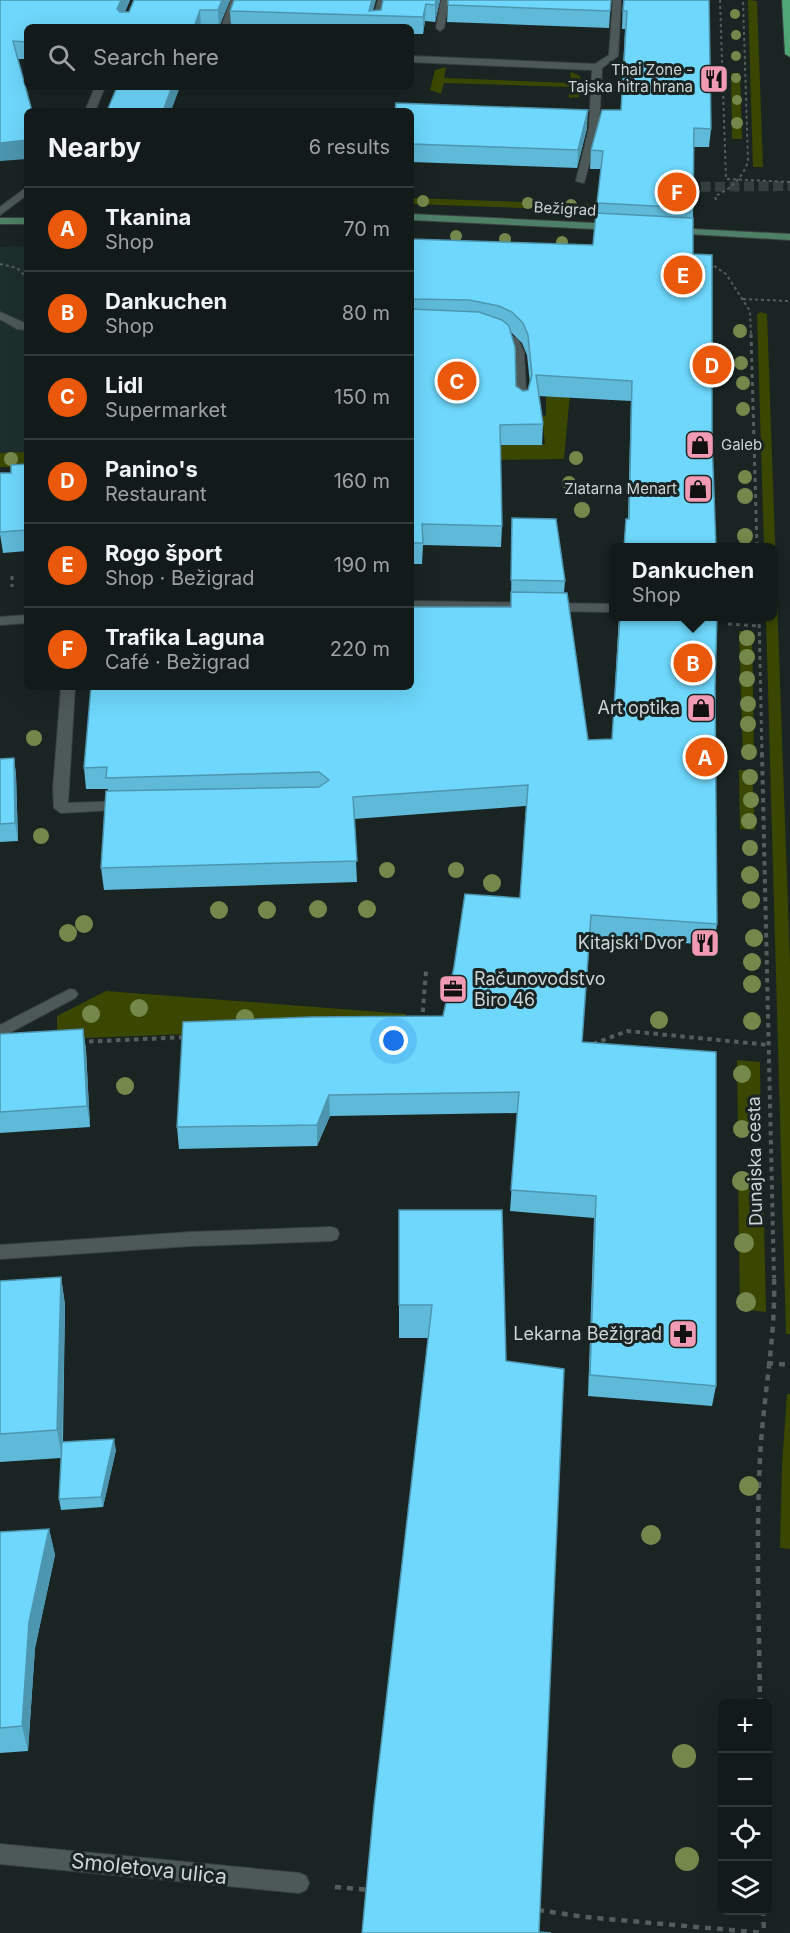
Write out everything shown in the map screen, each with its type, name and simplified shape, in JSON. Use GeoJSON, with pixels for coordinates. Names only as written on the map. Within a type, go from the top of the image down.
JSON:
{"type":"FeatureCollection","features":[{"type":"Feature","properties":{"kind":"main road"},"geometry":{"type":"LineString","coordinates":[[786,0],[790,54]]}},
{"type":"Feature","properties":{"kind":"street"},"geometry":{"type":"LineString","coordinates":[[226,24],[235,0]]}},
{"type":"Feature","properties":{"kind":"street"},"geometry":{"type":"LineString","coordinates":[[376,24],[382,0]]}},
{"type":"Feature","properties":{"kind":"street"},"geometry":{"type":"LineString","coordinates":[[440,28],[445,0]]}},
{"type":"Feature","properties":{"kind":"street"},"geometry":{"type":"LineString","coordinates":[[414,59],[597,67],[613,56],[617,0]]}},
{"type":"Feature","properties":{"kind":"street"},"geometry":{"type":"LineString","coordinates":[[581,181],[594,128],[597,67]]}},
{"type":"Feature","properties":{"kind":"street"},"geometry":{"type":"LineString","coordinates":[[91,108],[99,90]]}},
{"type":"Feature","properties":{"kind":"street"},"geometry":{"type":"LineString","coordinates":[[0,212],[24,192]]}},
{"type":"Feature","properties":{"kind":"street","name":"Bežigrad"},"geometry":{"type":"LineString","coordinates":[[414,217],[626,228]]}},
{"type":"Feature","properties":{"kind":"street"},"geometry":{"type":"LineString","coordinates":[[0,221],[24,220]]}},
{"type":"Feature","properties":{"kind":"street"},"geometry":{"type":"LineString","coordinates":[[658,230],[790,237]]}},
{"type":"Feature","properties":{"kind":"street"},"geometry":{"type":"LineString","coordinates":[[0,315],[24,327]]}},
{"type":"Feature","properties":{"kind":"street"},"geometry":{"type":"LineString","coordinates":[[487,330],[514,341],[519,352],[523,406]]}},
{"type":"Feature","properties":{"kind":"street"},"geometry":{"type":"LineString","coordinates":[[414,605],[609,608]]}},
{"type":"Feature","properties":{"kind":"street"},"geometry":{"type":"LineString","coordinates":[[0,621],[24,619]]}},
{"type":"Feature","properties":{"kind":"street"},"geometry":{"type":"LineString","coordinates":[[68,690],[60,789],[61,808],[135,806]]}},
{"type":"Feature","properties":{"kind":"street"},"geometry":{"type":"LineString","coordinates":[[0,1032],[70,994]]}},
{"type":"Feature","properties":{"kind":"street"},"geometry":{"type":"LineString","coordinates":[[0,1252],[192,1239],[331,1234]]}},
{"type":"Feature","properties":{"kind":"street","name":"Smoletova ulica"},"geometry":{"type":"LineString","coordinates":[[0,1854],[299,1883]]}},
{"type":"Feature","properties":{"kind":"path"},"geometry":{"type":"LineString","coordinates":[[720,0],[726,179],[790,182]]}},
{"type":"Feature","properties":{"kind":"path"},"geometry":{"type":"LineString","coordinates":[[717,208],[715,196],[738,179],[745,171],[748,162],[743,0]]}},
{"type":"Feature","properties":{"kind":"path"},"geometry":{"type":"LineString","coordinates":[[0,264],[17,268],[24,275]]}},
{"type":"Feature","properties":{"kind":"path"},"geometry":{"type":"LineString","coordinates":[[713,266],[726,274],[750,311],[757,543]]}},
{"type":"Feature","properties":{"kind":"path"},"geometry":{"type":"LineString","coordinates":[[742,299],[790,301]]}},
{"type":"Feature","properties":{"kind":"path","name":"Dunajska cesta"},"geometry":{"type":"LineString","coordinates":[[759,621],[775,1312],[766,1363],[757,1548],[760,1699]]}},
{"type":"Feature","properties":{"kind":"path"},"geometry":{"type":"LineString","coordinates":[[728,624],[759,626]]}},
{"type":"Feature","properties":{"kind":"path"},"geometry":{"type":"LineString","coordinates":[[422,1028],[426,971]]}},
{"type":"Feature","properties":{"kind":"path"},"geometry":{"type":"LineString","coordinates":[[585,1047],[627,1031],[769,1045]]}},
{"type":"Feature","properties":{"kind":"path"},"geometry":{"type":"LineString","coordinates":[[68,1042],[198,1037]]}},
{"type":"Feature","properties":{"kind":"path"},"geometry":{"type":"LineString","coordinates":[[766,1363],[790,1365]]}},
{"type":"Feature","properties":{"kind":"path"},"geometry":{"type":"LineString","coordinates":[[339,1888],[370,1890]]}},
{"type":"Feature","properties":{"kind":"path"},"geometry":{"type":"LineString","coordinates":[[538,1910],[585,1917],[764,1933],[763,1915]]}},
{"type":"Feature","properties":{"kind":"shaded area"},"geometry":{"type":"Polygon","coordinates":[[[24,246],[24,467],[0,467],[0,247],[24,246]]]}},
{"type":"Feature","properties":{"kind":"green space"},"geometry":{"type":"Polygon","coordinates":[[[748,0],[757,1],[763,167],[753,167],[748,0]]]}},
{"type":"Feature","properties":{"kind":"green space"},"geometry":{"type":"Polygon","coordinates":[[[446,67],[444,78],[570,83],[571,72],[580,76],[579,97],[569,98],[569,87],[444,83],[441,94],[430,90],[435,70],[446,67]]]}},
{"type":"Feature","properties":{"kind":"green space"},"geometry":{"type":"Polygon","coordinates":[[[731,73],[740,73],[742,139],[732,139],[731,73]]]}},
{"type":"Feature","properties":{"kind":"green space"},"geometry":{"type":"Polygon","coordinates":[[[414,198],[692,208],[694,210],[666,213],[414,204],[414,198]]]}},
{"type":"Feature","properties":{"kind":"green space"},"geometry":{"type":"Polygon","coordinates":[[[761,312],[767,314],[775,543],[764,543],[757,314],[761,312]]]}},
{"type":"Feature","properties":{"kind":"green space"},"geometry":{"type":"Polygon","coordinates":[[[577,316],[564,459],[499,460],[414,447],[545,444],[542,417],[546,415],[546,317],[577,316]]]}},
{"type":"Feature","properties":{"kind":"green space"},"geometry":{"type":"Polygon","coordinates":[[[24,452],[24,467],[0,467],[0,453],[24,452]]]}},
{"type":"Feature","properties":{"kind":"green space"},"geometry":{"type":"Polygon","coordinates":[[[777,597],[790,964],[790,1334],[786,1334],[766,621],[777,621],[777,597]]]}},
{"type":"Feature","properties":{"kind":"green space"},"geometry":{"type":"Polygon","coordinates":[[[739,631],[752,631],[754,757],[743,756],[739,631]]]}},
{"type":"Feature","properties":{"kind":"green space"},"geometry":{"type":"Polygon","coordinates":[[[739,770],[752,771],[755,830],[740,829],[739,770]]]}},
{"type":"Feature","properties":{"kind":"green space"},"geometry":{"type":"Polygon","coordinates":[[[106,991],[406,1014],[404,1026],[57,1039],[57,1016],[106,991]]]}},
{"type":"Feature","properties":{"kind":"green space"},"geometry":{"type":"Polygon","coordinates":[[[737,1060],[760,1062],[761,1137],[738,1136],[737,1060]]]}},
{"type":"Feature","properties":{"kind":"green space"},"geometry":{"type":"Polygon","coordinates":[[[738,1175],[763,1176],[766,1312],[740,1309],[738,1175]]]}},
{"type":"Feature","properties":{"kind":"green space"},"geometry":{"type":"Polygon","coordinates":[[[787,1394],[790,1394],[790,1549],[780,1548],[787,1394]]]}},
{"type":"Feature","properties":{"kind":"building"},"geometry":{"type":"Polygon","coordinates":[[[0,0],[121,0],[117,9],[120,12],[129,12],[134,0],[222,0],[218,10],[200,10],[195,24],[24,24],[24,42],[13,41],[24,82],[24,90],[26,90],[31,108],[24,108],[24,140],[0,143],[0,0]]]}},
{"type":"Feature","properties":{"kind":"building"},"geometry":{"type":"Polygon","coordinates":[[[234,0],[372,0],[369,11],[381,10],[383,0],[436,0],[435,5],[426,4],[423,17],[230,11],[234,0]]]}},
{"type":"Feature","properties":{"kind":"building"},"geometry":{"type":"Polygon","coordinates":[[[448,0],[611,0],[610,11],[448,5],[448,0]]]}},
{"type":"Feature","properties":{"kind":"building"},"geometry":{"type":"Polygon","coordinates":[[[624,0],[709,0],[711,129],[694,128],[693,208],[597,203],[603,151],[591,150],[602,110],[621,110],[627,11],[623,11],[624,0]]]}},
{"type":"Feature","properties":{"kind":"building"},"geometry":{"type":"Polygon","coordinates":[[[116,90],[171,90],[164,108],[108,108],[116,90]]]}},
{"type":"Feature","properties":{"kind":"building"},"geometry":{"type":"Polygon","coordinates":[[[396,103],[588,110],[578,150],[414,144],[414,108],[395,108],[396,103]]]}},
{"type":"Feature","properties":{"kind":"building"},"geometry":{"type":"Polygon","coordinates":[[[596,213],[693,218],[693,254],[712,255],[712,440],[716,543],[624,543],[626,519],[629,519],[632,381],[536,375],[543,424],[500,425],[502,526],[422,524],[423,543],[414,543],[414,309],[479,312],[502,320],[509,326],[515,347],[516,386],[523,391],[528,390],[532,375],[528,335],[523,323],[512,312],[499,306],[469,300],[414,299],[414,239],[593,245],[596,213]]]}},
{"type":"Feature","properties":{"kind":"building"},"geometry":{"type":"Polygon","coordinates":[[[24,464],[24,530],[0,532],[0,473],[11,473],[11,465],[24,464]]]}},
{"type":"Feature","properties":{"kind":"building"},"geometry":{"type":"Polygon","coordinates":[[[512,518],[556,519],[565,581],[511,580],[512,518]]]}},
{"type":"Feature","properties":{"kind":"building"},"geometry":{"type":"Polygon","coordinates":[[[511,592],[567,593],[588,740],[612,739],[620,621],[717,621],[715,687],[717,924],[591,915],[582,1042],[716,1052],[716,1386],[590,1375],[596,1196],[511,1190],[519,1092],[329,1095],[317,1125],[177,1127],[183,1022],[311,1017],[443,1016],[454,967],[465,894],[520,898],[528,785],[353,797],[357,861],[101,868],[106,791],[319,787],[329,780],[319,772],[106,778],[107,767],[84,768],[91,690],[414,690],[414,607],[511,607],[511,592]]]}},
{"type":"Feature","properties":{"kind":"building"},"geometry":{"type":"Polygon","coordinates":[[[14,758],[15,823],[0,824],[0,759],[14,758]]]}},
{"type":"Feature","properties":{"kind":"building"},"geometry":{"type":"Polygon","coordinates":[[[83,1029],[87,1106],[0,1112],[0,1034],[83,1029]]]}},
{"type":"Feature","properties":{"kind":"building"},"geometry":{"type":"Polygon","coordinates":[[[399,1210],[502,1210],[506,1361],[564,1369],[539,1932],[551,1933],[362,1933],[374,1806],[432,1305],[399,1305],[399,1210]]]}},
{"type":"Feature","properties":{"kind":"building"},"geometry":{"type":"Polygon","coordinates":[[[61,1277],[57,1430],[0,1434],[0,1281],[61,1277]]]}},
{"type":"Feature","properties":{"kind":"building"},"geometry":{"type":"Polygon","coordinates":[[[114,1439],[101,1497],[59,1499],[62,1442],[114,1439]]]}},
{"type":"Feature","properties":{"kind":"building"},"geometry":{"type":"Polygon","coordinates":[[[49,1529],[29,1622],[22,1726],[0,1728],[0,1532],[49,1529]]]}},
{"type":"Feature","properties":{"kind":"tunnel"},"geometry":{"type":"LineString","coordinates":[[686,187],[790,186]]}},
{"type":"Feature","properties":{"kind":"place","name":"Thai Zone - Tajska hitra hrana"},"geometry":{"type":"Point","coordinates":[714,79]}},
{"type":"Feature","properties":{"kind":"place","name":"Trafika Laguna"},"geometry":{"type":"Point","coordinates":[677,192]}},
{"type":"Feature","properties":{"kind":"place","name":"Rogo šport"},"geometry":{"type":"Point","coordinates":[683,275]}},
{"type":"Feature","properties":{"kind":"place","name":"Panino's"},"geometry":{"type":"Point","coordinates":[712,365]}},
{"type":"Feature","properties":{"kind":"place","name":"Lidl"},"geometry":{"type":"Point","coordinates":[457,381]}},
{"type":"Feature","properties":{"kind":"place","name":"Galeb"},"geometry":{"type":"Point","coordinates":[700,445]}},
{"type":"Feature","properties":{"kind":"place","name":"Zlatarna Menart"},"geometry":{"type":"Point","coordinates":[698,489]}},
{"type":"Feature","properties":{"kind":"place","name":"Dankuchen"},"geometry":{"type":"Point","coordinates":[693,663]}},
{"type":"Feature","properties":{"kind":"place","name":"Art optika"},"geometry":{"type":"Point","coordinates":[701,708]}},
{"type":"Feature","properties":{"kind":"place","name":"Tkanina"},"geometry":{"type":"Point","coordinates":[705,757]}},
{"type":"Feature","properties":{"kind":"place","name":"Kitajski Dvor"},"geometry":{"type":"Point","coordinates":[705,943]}},
{"type":"Feature","properties":{"kind":"place","name":"Računovodstvo Biro 46"},"geometry":{"type":"Point","coordinates":[453,989]}},
{"type":"Feature","properties":{"kind":"place","name":"Lekarna Bežigrad"},"geometry":{"type":"Point","coordinates":[683,1334]}}]}
